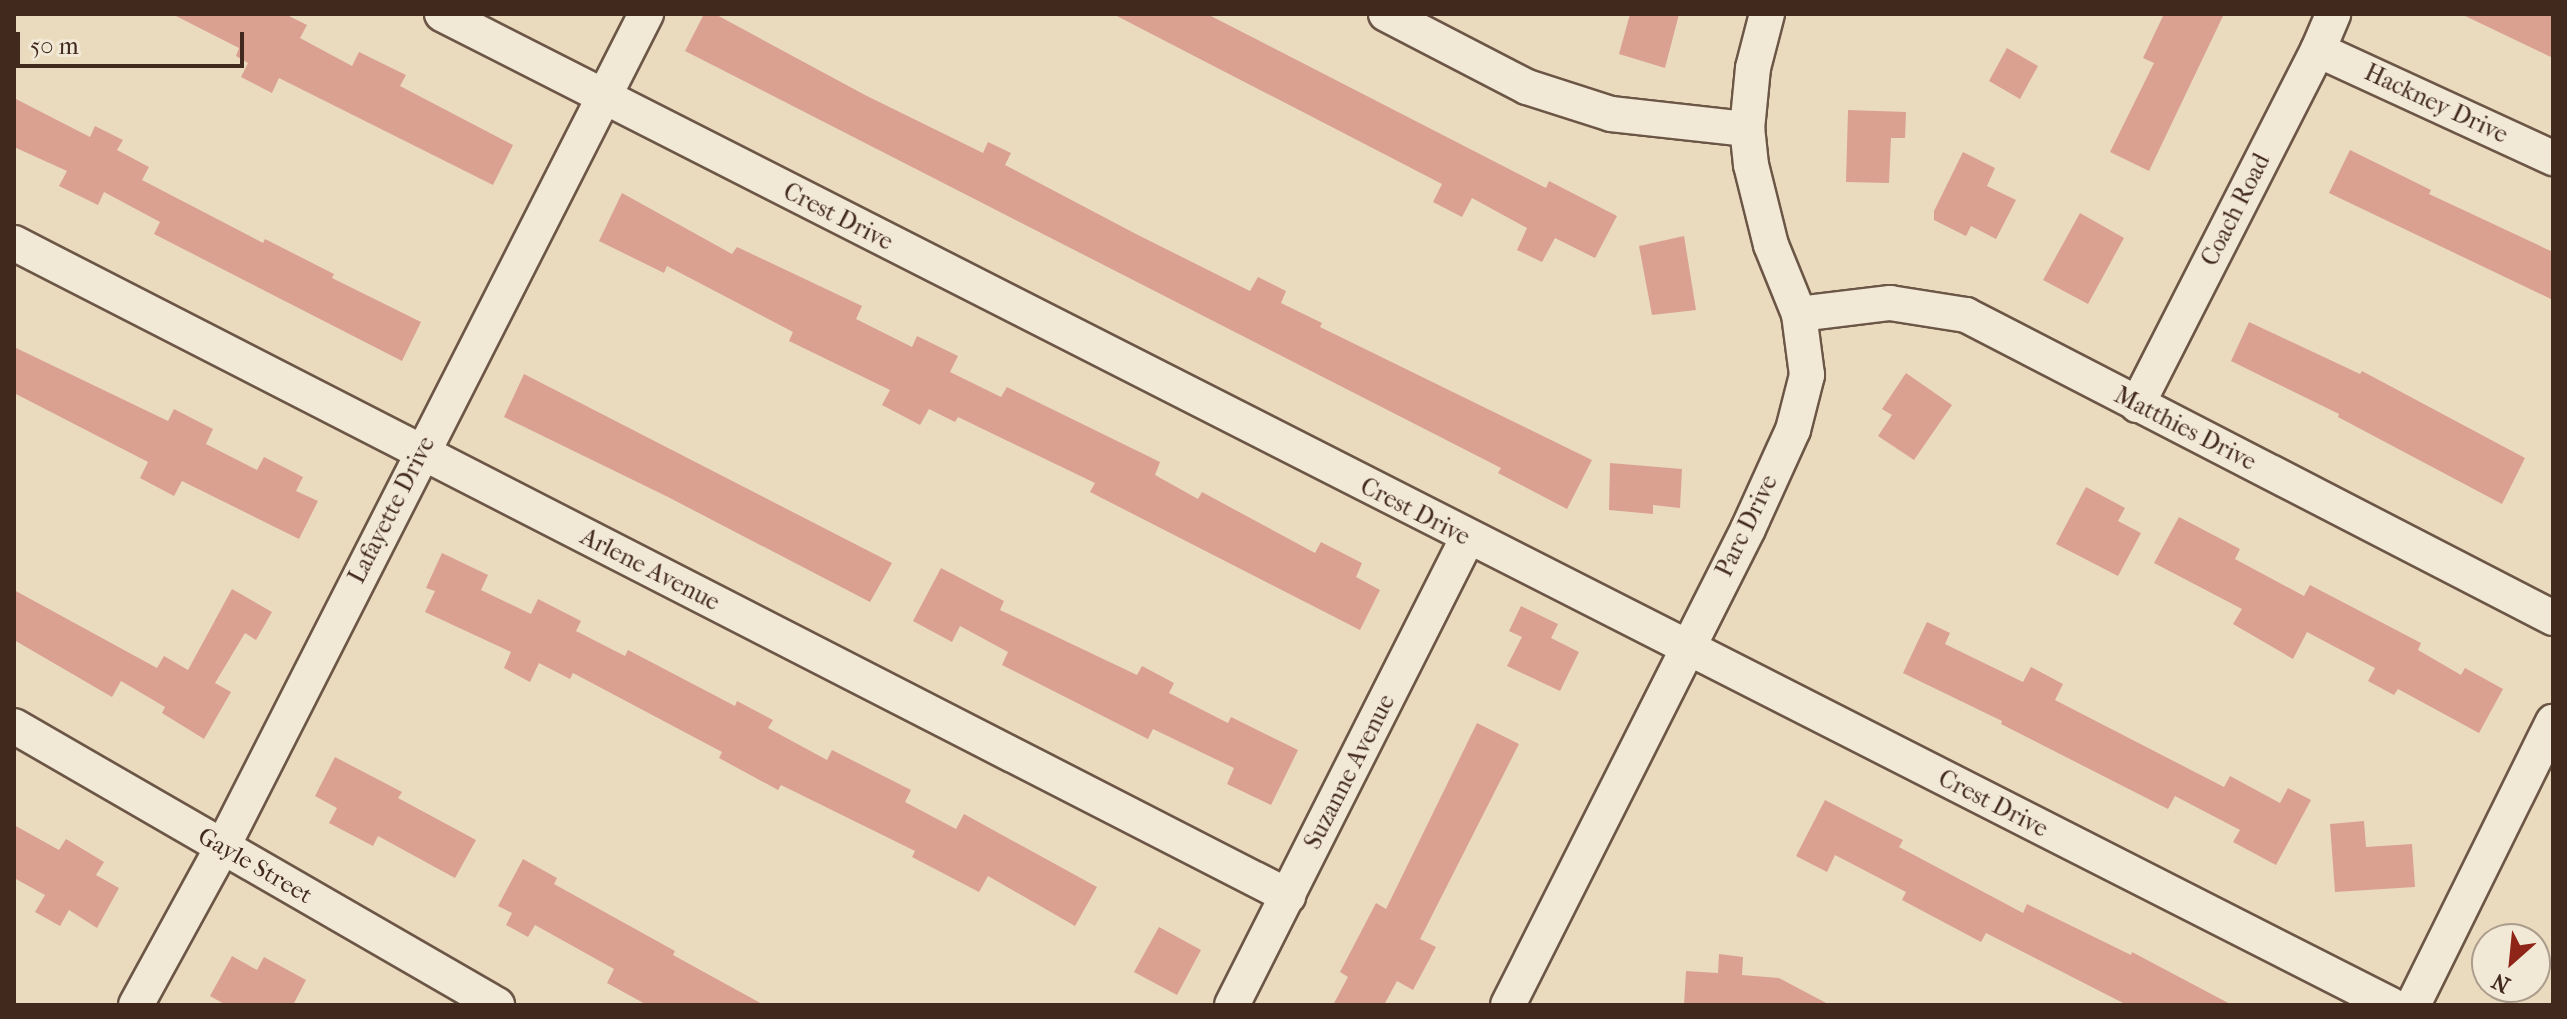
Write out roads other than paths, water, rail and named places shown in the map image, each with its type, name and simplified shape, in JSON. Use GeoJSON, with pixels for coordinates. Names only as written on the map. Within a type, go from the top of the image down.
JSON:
{"type":"FeatureCollection","features":[{"type":"Feature","properties":{"kind":"street","name":"Crest Drive"},"geometry":{"type":"LineString","coordinates":[[442,14],[1467,539],[2391,1005]]}},
{"type":"Feature","properties":{"kind":"street","name":"Lafayette Drive"},"geometry":{"type":"LineString","coordinates":[[136,1005],[222,848],[646,14]]}},
{"type":"Feature","properties":{"kind":"street"},"geometry":{"type":"LineString","coordinates":[[1386,14],[1527,87],[1611,114],[1747,129]]}},
{"type":"Feature","properties":{"kind":"street","name":"Parc Drive"},"geometry":{"type":"LineString","coordinates":[[1508,1005],[1793,430],[1807,375],[1799,314],[1771,245],[1751,165],[1747,129],[1753,68],[1767,14]]}},
{"type":"Feature","properties":{"kind":"street","name":"Coach Road"},"geometry":{"type":"LineString","coordinates":[[2137,405],[2318,50],[2333,14]]}},
{"type":"Feature","properties":{"kind":"street","name":"Hackney Drive"},"geometry":{"type":"LineString","coordinates":[[2318,50],[2553,158]]}},
{"type":"Feature","properties":{"kind":"street","name":"Arlene Avenue"},"geometry":{"type":"LineString","coordinates":[[14,243],[1288,896]]}},
{"type":"Feature","properties":{"kind":"street","name":"Matthies Drive"},"geometry":{"type":"LineString","coordinates":[[1799,314],[1890,303],[1966,315],[2553,618]]}},
{"type":"Feature","properties":{"kind":"street","name":"Suzanne Avenue"},"geometry":{"type":"LineString","coordinates":[[1232,1005],[1467,539]]}},
{"type":"Feature","properties":{"kind":"street"},"geometry":{"type":"LineString","coordinates":[[2413,1005],[2553,722]]}},
{"type":"Feature","properties":{"kind":"street","name":"Gayle Street"},"geometry":{"type":"LineString","coordinates":[[14,726],[497,1005]]}}]}
